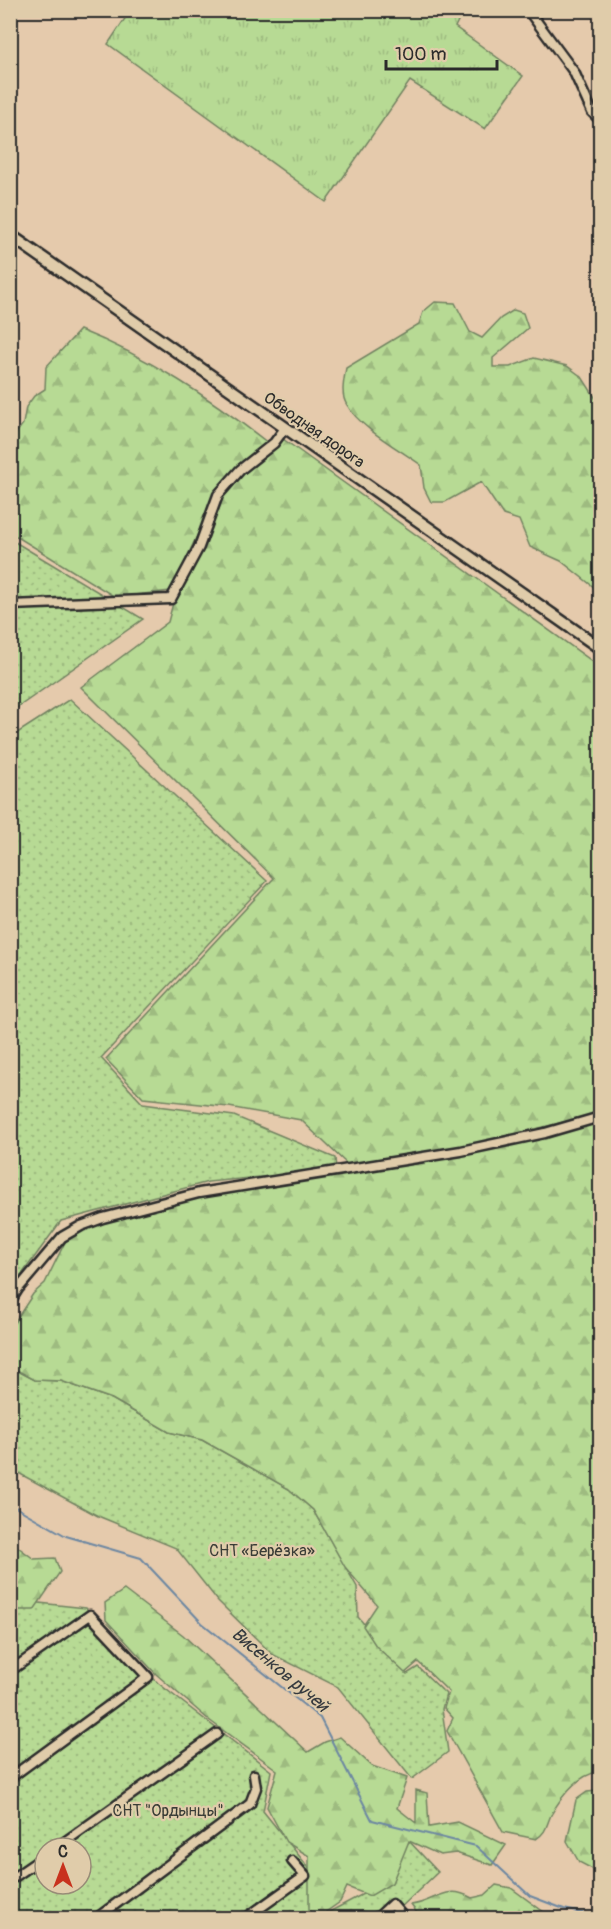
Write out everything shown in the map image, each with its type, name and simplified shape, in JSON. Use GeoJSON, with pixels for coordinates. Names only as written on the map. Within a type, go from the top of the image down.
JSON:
{"type":"FeatureCollection","features":[{"type":"Feature","properties":{"kind":"main road","name":"Обводная дорога"},"geometry":{"type":"LineString","coordinates":[[10,235],[600,648]]}},
{"type":"Feature","properties":{"kind":"street"},"geometry":{"type":"LineString","coordinates":[[528,10],[574,72],[592,112],[600,120]]}},
{"type":"Feature","properties":{"kind":"street"},"geometry":{"type":"LineString","coordinates":[[10,605],[171,599],[200,548],[218,495],[240,470],[274,443],[285,429]]}},
{"type":"Feature","properties":{"kind":"street"},"geometry":{"type":"LineString","coordinates":[[10,1302],[18,1288],[62,1237],[81,1226],[103,1218],[199,1193],[461,1151],[545,1133],[600,1117]]}},
{"type":"Feature","properties":{"kind":"street"},"geometry":{"type":"LineString","coordinates":[[10,1778],[148,1677],[90,1615],[11,1670]]}},
{"type":"Feature","properties":{"kind":"street"},"geometry":{"type":"LineString","coordinates":[[73,1836],[217,1734]]}},
{"type":"Feature","properties":{"kind":"street"},"geometry":{"type":"LineString","coordinates":[[98,1918],[249,1804],[256,1788],[254,1775]]}},
{"type":"Feature","properties":{"kind":"street"},"geometry":{"type":"LineString","coordinates":[[246,1918],[305,1876],[292,1861]]}},
{"type":"Feature","properties":{"kind":"street"},"geometry":{"type":"LineString","coordinates":[[10,1880],[33,1864]]}},
{"type":"Feature","properties":{"kind":"street"},"geometry":{"type":"LineString","coordinates":[[377,1918],[392,1904],[404,1918]]}},
{"type":"Feature","properties":{"kind":"green space"},"geometry":{"type":"Polygon","coordinates":[[[130,11],[463,11],[455,27],[523,76],[485,129],[410,81],[326,202],[108,44],[130,11]]]}},
{"type":"Feature","properties":{"kind":"green space"},"geometry":{"type":"Polygon","coordinates":[[[435,302],[455,303],[470,332],[482,338],[501,318],[514,310],[523,313],[528,328],[493,358],[493,367],[510,367],[534,358],[567,366],[582,377],[600,405],[600,592],[561,561],[530,547],[519,520],[503,515],[481,482],[445,502],[431,502],[424,488],[421,465],[370,430],[347,405],[343,392],[346,368],[419,324],[423,312],[435,302]]]}},
{"type":"Feature","properties":{"kind":"green space"},"geometry":{"type":"Polygon","coordinates":[[[80,330],[155,366],[224,410],[268,443],[237,467],[219,489],[171,591],[115,597],[11,533],[10,441],[23,424],[26,407],[34,396],[45,389],[46,367],[80,330]]]}},
{"type":"Feature","properties":{"kind":"green space"},"geometry":{"type":"Polygon","coordinates":[[[283,439],[600,667],[600,1113],[454,1149],[348,1165],[301,1120],[229,1107],[143,1098],[106,1059],[274,878],[81,687],[168,622],[173,603],[204,548],[225,493],[245,470],[283,439]]]}},
{"type":"Feature","properties":{"kind":"green space"},"geometry":{"type":"Polygon","coordinates":[[[10,539],[143,619],[11,712],[10,712],[10,539]]]}},
{"type":"Feature","properties":{"kind":"green space"},"geometry":{"type":"Polygon","coordinates":[[[70,699],[267,881],[101,1058],[143,1104],[234,1116],[335,1158],[336,1170],[208,1182],[61,1221],[11,1289],[11,737],[70,699]]]}},
{"type":"Feature","properties":{"kind":"green space"},"geometry":{"type":"Polygon","coordinates":[[[600,1121],[600,1771],[592,1773],[571,1787],[555,1808],[544,1831],[536,1839],[503,1832],[447,1731],[453,1718],[444,1708],[449,1692],[418,1662],[405,1673],[376,1646],[363,1626],[377,1605],[345,1567],[313,1510],[289,1489],[202,1440],[169,1432],[112,1399],[61,1381],[35,1380],[11,1367],[10,1329],[33,1294],[45,1283],[67,1238],[88,1226],[190,1199],[421,1162],[541,1138],[600,1121]]]}},
{"type":"Feature","properties":{"kind":"green space","name":"СНТ «Берёзка»"},"geometry":{"type":"Polygon","coordinates":[[[10,1367],[35,1380],[61,1381],[112,1399],[169,1432],[202,1440],[289,1489],[313,1510],[357,1587],[358,1617],[407,1674],[418,1667],[446,1694],[442,1709],[448,1752],[412,1779],[338,1687],[272,1654],[218,1601],[176,1548],[98,1516],[11,1469],[10,1367]]]}},
{"type":"Feature","properties":{"kind":"green space"},"geometry":{"type":"Polygon","coordinates":[[[10,1541],[34,1559],[55,1558],[60,1572],[34,1610],[11,1610],[10,1541]]]}},
{"type":"Feature","properties":{"kind":"green space"},"geometry":{"type":"Polygon","coordinates":[[[124,1590],[183,1635],[308,1752],[325,1742],[340,1737],[372,1766],[407,1778],[397,1808],[416,1823],[416,1790],[427,1793],[429,1827],[458,1822],[506,1845],[492,1865],[456,1853],[440,1855],[409,1841],[392,1883],[370,1896],[347,1887],[340,1902],[317,1918],[309,1910],[309,1856],[286,1842],[267,1807],[277,1770],[209,1720],[156,1674],[106,1620],[105,1603],[124,1590]]]}},
{"type":"Feature","properties":{"kind":"green space","name":"СНТ \"Ордынцы\""},"geometry":{"type":"Polygon","coordinates":[[[11,1600],[86,1608],[158,1683],[271,1771],[263,1811],[309,1868],[311,1918],[11,1918],[11,1600]]]}},
{"type":"Feature","properties":{"kind":"green space"},"geometry":{"type":"Polygon","coordinates":[[[597,1791],[600,1809],[595,1839],[600,1846],[600,1873],[579,1862],[567,1841],[576,1800],[587,1792],[597,1791]]]}},
{"type":"Feature","properties":{"kind":"green space"},"geometry":{"type":"Polygon","coordinates":[[[409,1841],[438,1872],[400,1908],[409,1918],[318,1918],[382,1884],[409,1841]]]}},
{"type":"Feature","properties":{"kind":"green space"},"geometry":{"type":"Polygon","coordinates":[[[496,1885],[511,1888],[552,1918],[421,1918],[411,1905],[447,1893],[455,1892],[472,1898],[485,1895],[496,1885]]]}},
{"type":"Feature","properties":{"kind":"waterway","name":"Висенков ручей"},"geometry":{"type":"LineString","coordinates":[[10,1504],[66,1536],[141,1558],[202,1623],[320,1718],[372,1820],[476,1846],[530,1896],[564,1909],[600,1917]]}}]}
